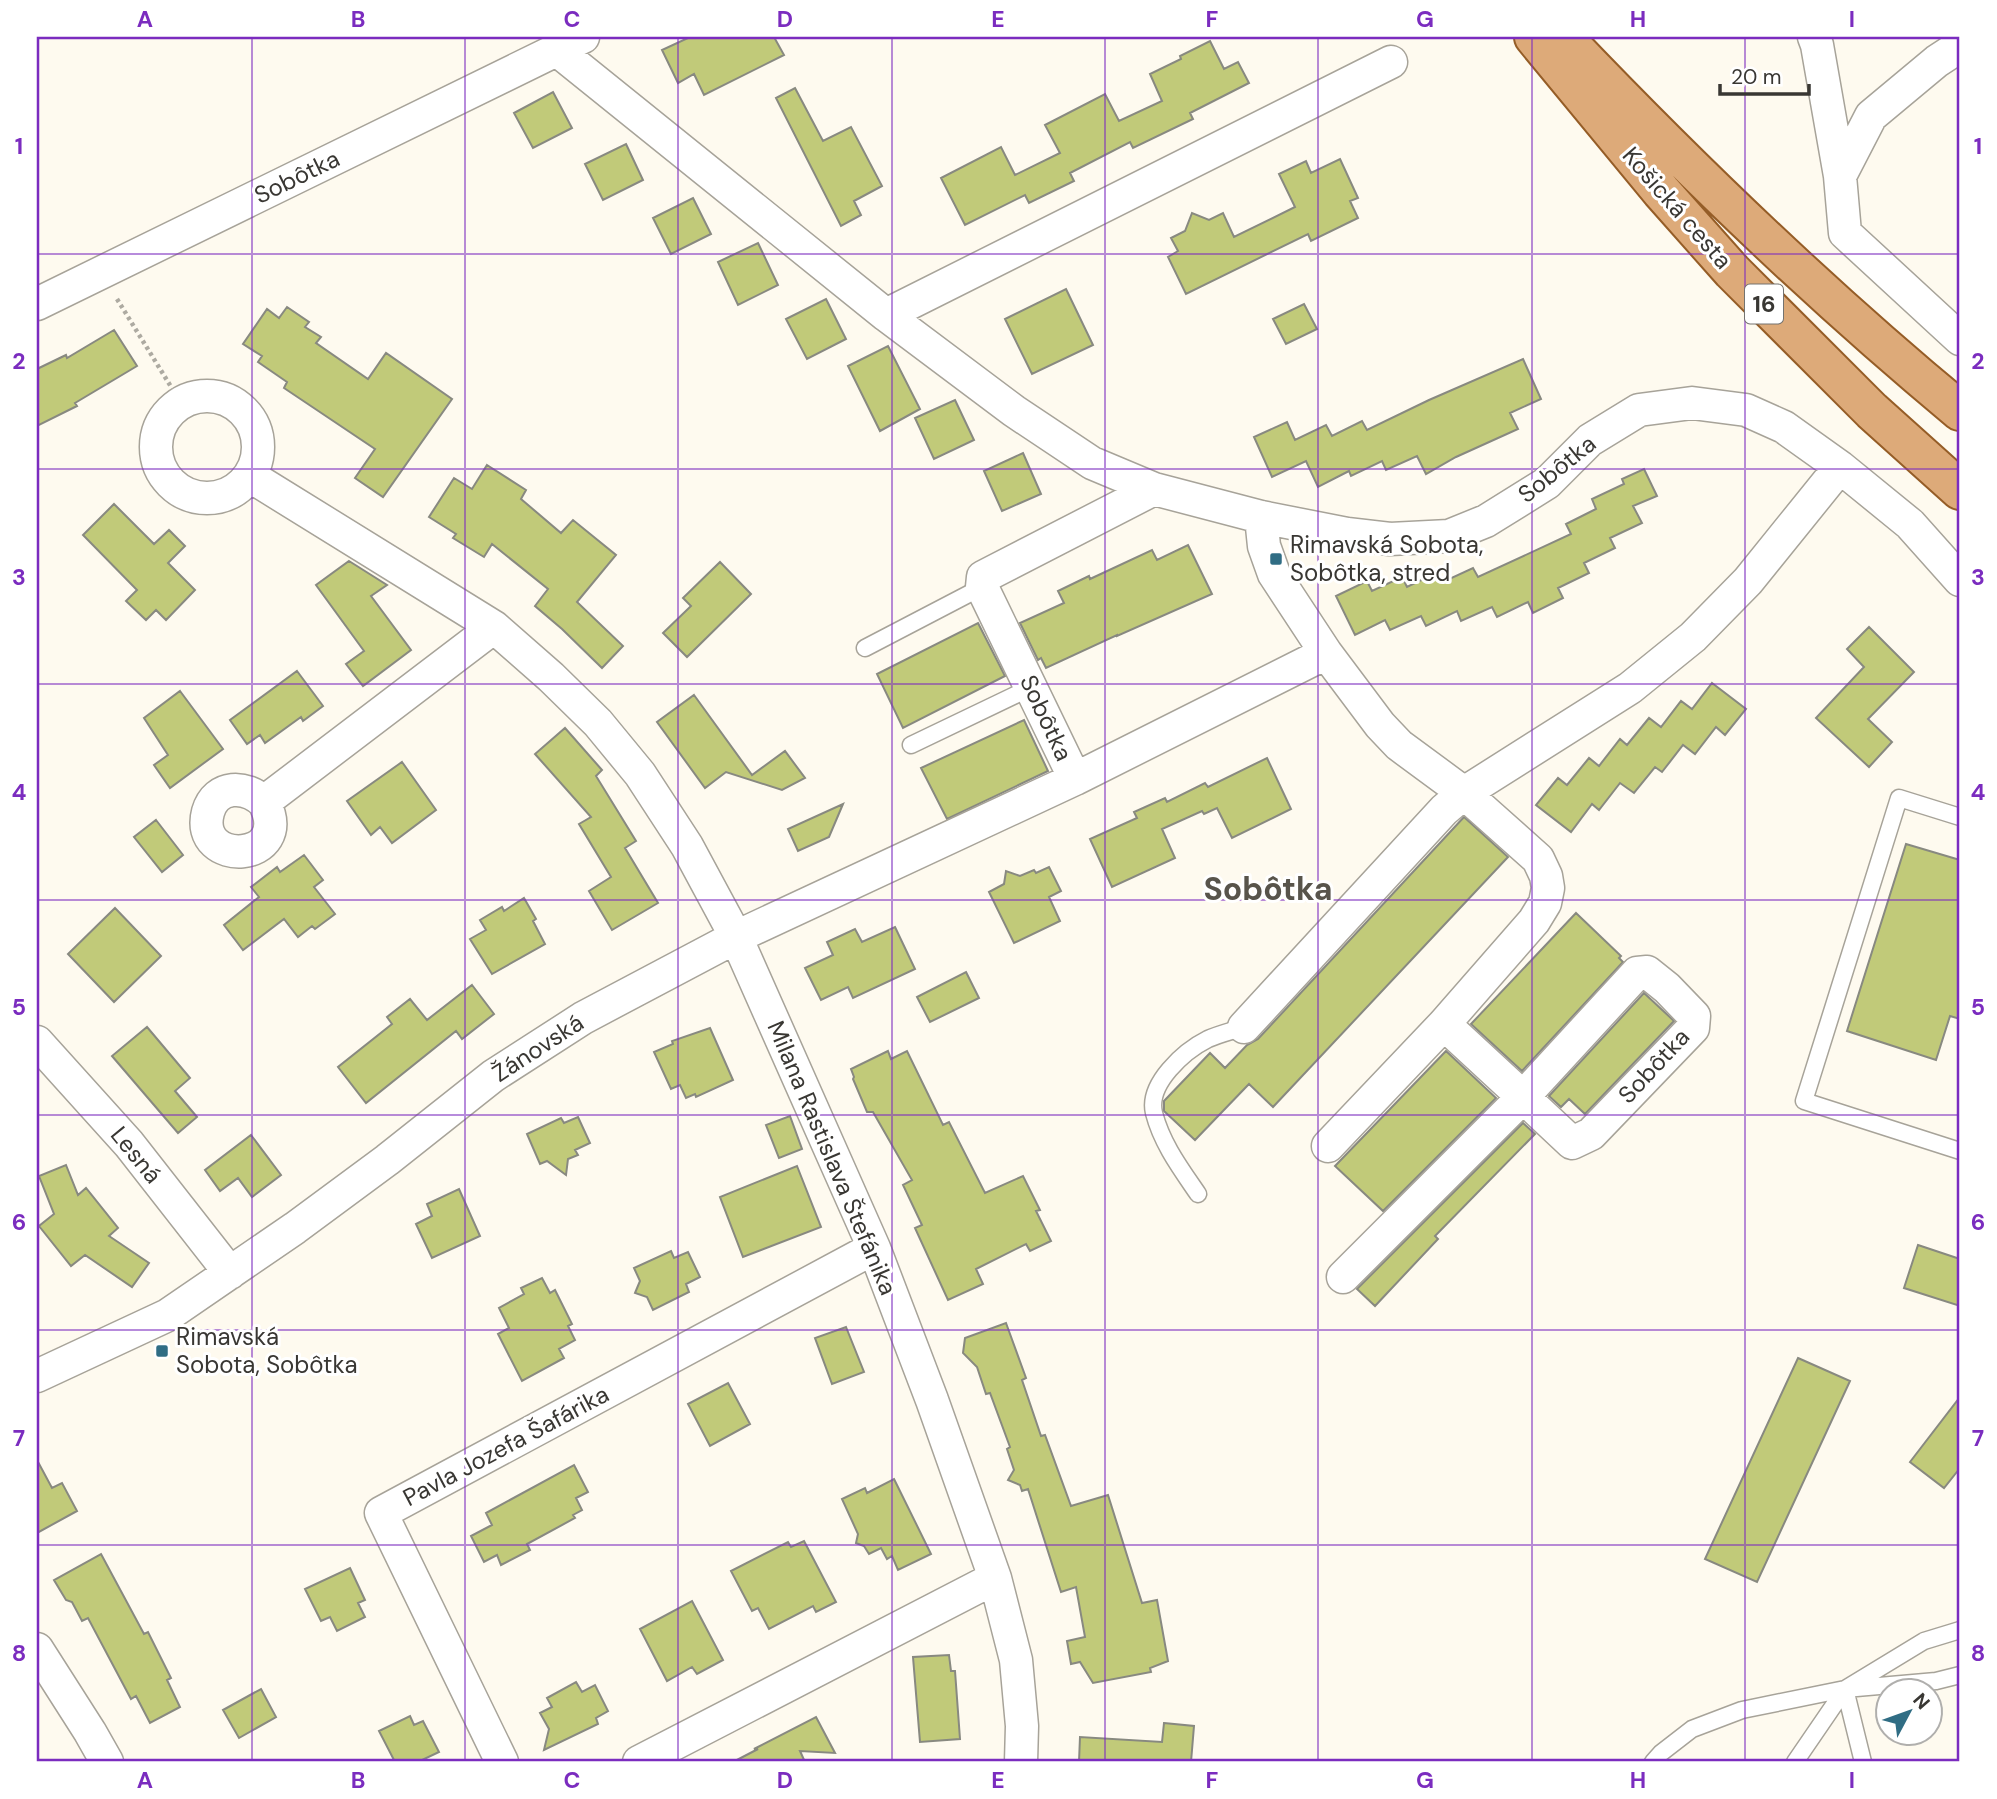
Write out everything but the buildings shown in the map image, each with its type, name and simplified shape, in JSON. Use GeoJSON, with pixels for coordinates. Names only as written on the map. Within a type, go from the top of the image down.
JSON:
{"type":"FeatureCollection","features":[{"type":"Feature","properties":{"kind":"main road","name":"Košická cesta"},"geometry":{"type":"LineString","coordinates":[[1534,37],[1661,191],[1732,271],[1872,411],[1958,487]]}},
{"type":"Feature","properties":{"kind":"main road","name":"Košická cesta"},"geometry":{"type":"LineString","coordinates":[[1563,37],[1672,149],[1778,251],[1960,411]]}},
{"type":"Feature","properties":{"kind":"street"},"geometry":{"type":"LineString","coordinates":[[1814,37],[1840,176],[1845,233],[1960,339]]}},
{"type":"Feature","properties":{"kind":"street","name":"Sobôtka"},"geometry":{"type":"LineString","coordinates":[[37,304],[570,43],[886,314],[1014,411],[1092,463],[1154,489],[1261,517],[1347,534],[1379,538],[1449,536],[1486,521],[1547,483],[1590,440],[1639,410],[1692,403],[1746,410],[1784,428],[1840,467],[1910,524],[1960,580]]}},
{"type":"Feature","properties":{"kind":"street"},"geometry":{"type":"LineString","coordinates":[[1840,176],[1871,116],[1937,61],[1960,46]]}},
{"type":"Feature","properties":{"kind":"street"},"geometry":{"type":"LineString","coordinates":[[886,314],[1391,62]]}},
{"type":"Feature","properties":{"kind":"street"},"geometry":{"type":"LineString","coordinates":[[211,396],[228,400],[243,410],[254,424],[258,442],[258,460],[250,476],[237,489],[222,497],[204,499],[187,494],[172,485],[161,470],[156,453],[157,435],[165,418],[181,403],[193,398],[211,396]]}},
{"type":"Feature","properties":{"kind":"street"},"geometry":{"type":"LineString","coordinates":[[1244,1027],[1444,810],[1464,793],[1630,688],[1693,637],[1748,581],[1840,467]]}},
{"type":"Feature","properties":{"kind":"street","name":"Milana Rastislava Štefánika"},"geometry":{"type":"LineString","coordinates":[[250,476],[494,627],[598,723],[640,774],[687,846],[736,937],[874,1248],[932,1400],[995,1578],[1016,1660],[1022,1727],[1021,1762]]}},
{"type":"Feature","properties":{"kind":"street"},"geometry":{"type":"LineString","coordinates":[[982,587],[983,577],[1154,489]]}},
{"type":"Feature","properties":{"kind":"street"},"geometry":{"type":"LineString","coordinates":[[1261,517],[1264,546],[1274,574],[1326,653],[1380,725],[1399,745],[1464,793],[1538,859],[1548,888],[1545,903],[1534,921],[1444,1024],[1328,1146]]}},
{"type":"Feature","properties":{"kind":"street","name":"Sobôtka"},"geometry":{"type":"LineString","coordinates":[[982,587],[1074,779],[1326,653]]}},
{"type":"Feature","properties":{"kind":"street"},"geometry":{"type":"LineString","coordinates":[[264,802],[494,627]]}},
{"type":"Feature","properties":{"kind":"street","name":"Žánovská"},"geometry":{"type":"LineString","coordinates":[[37,1376],[168,1315],[387,1160],[493,1076],[583,1018],[736,937],[1074,779]]}},
{"type":"Feature","properties":{"kind":"street","name":"Sobôtka"},"geometry":{"type":"LineString","coordinates":[[1343,1277],[1523,1097],[1637,973],[1647,972],[1694,1016],[1693,1028],[1591,1134],[1572,1143],[1523,1097],[1444,1024]]}},
{"type":"Feature","properties":{"kind":"street","name":"Lesná"},"geometry":{"type":"LineString","coordinates":[[37,1042],[129,1144],[230,1273]]}},
{"type":"Feature","properties":{"kind":"street","name":"Pavla Jozefa Šafárika"},"geometry":{"type":"LineString","coordinates":[[502,1762],[381,1513],[874,1248]]}},
{"type":"Feature","properties":{"kind":"street"},"geometry":{"type":"LineString","coordinates":[[639,1762],[995,1578]]}},
{"type":"Feature","properties":{"kind":"street"},"geometry":{"type":"LineString","coordinates":[[37,1649],[107,1762]]}},
{"type":"Feature","properties":{"kind":"lane"},"geometry":{"type":"LineString","coordinates":[[865,648],[982,587]]}},
{"type":"Feature","properties":{"kind":"lane"},"geometry":{"type":"LineString","coordinates":[[911,745],[1031,687]]}},
{"type":"Feature","properties":{"kind":"lane"},"geometry":{"type":"LineString","coordinates":[[1960,817],[1899,798],[1804,1101],[1960,1151]]}},
{"type":"Feature","properties":{"kind":"lane"},"geometry":{"type":"LineString","coordinates":[[1198,1194],[1172,1156],[1153,1112],[1154,1091],[1177,1060],[1208,1040],[1244,1027]]}},
{"type":"Feature","properties":{"kind":"lane"},"geometry":{"type":"LineString","coordinates":[[1795,1762],[1845,1689],[1924,1640],[1960,1630]]}},
{"type":"Feature","properties":{"kind":"lane"},"geometry":{"type":"LineString","coordinates":[[1653,1762],[1692,1730],[1742,1710],[1845,1689],[1936,1681],[1960,1675]]}},
{"type":"Feature","properties":{"kind":"lane"},"geometry":{"type":"LineString","coordinates":[[1845,1689],[1863,1762]]}},
{"type":"Feature","properties":{"kind":"path"},"geometry":{"type":"LineString","coordinates":[[112,294],[119,301],[181,403]]}},
{"type":"Feature","properties":{"kind":"place","name":"Rimavská Sobota, Sobôtka, stred"},"geometry":{"type":"Point","coordinates":[1276,559]}},
{"type":"Feature","properties":{"kind":"place","name":"Rimavská Sobota, Sobôtka"},"geometry":{"type":"Point","coordinates":[162,1351]}},
{"type":"Feature","properties":{"kind":"district","name":"Sobôtka"},"geometry":{"type":"Point","coordinates":[1268,889]}}]}
